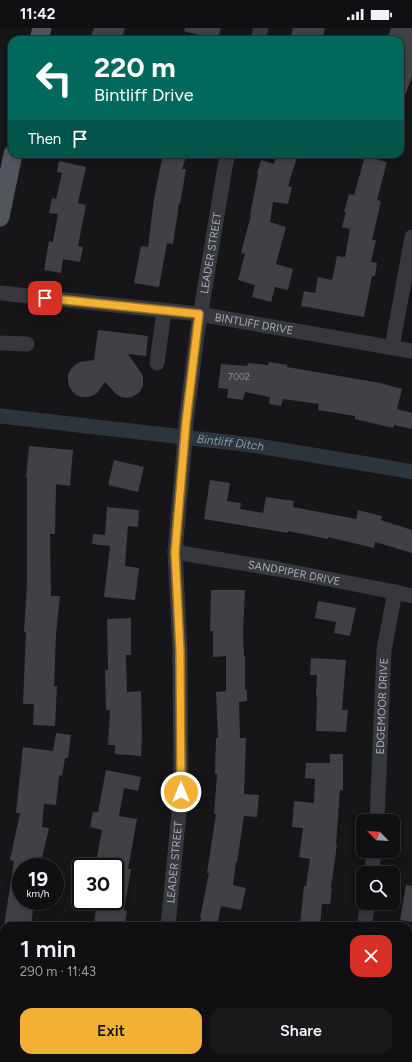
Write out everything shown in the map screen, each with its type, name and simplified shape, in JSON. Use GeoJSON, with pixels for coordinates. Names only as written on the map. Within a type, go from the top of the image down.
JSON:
{"type":"FeatureCollection","features":[{"type":"Feature","properties":{"kind":"main road"},"geometry":{"type":"LineString","coordinates":[[0,217],[12,158]]}},
{"type":"Feature","properties":{"kind":"street","name":"LEADER STREET"},"geometry":{"type":"LineString","coordinates":[[168,922],[181,792],[180,651],[175,552],[186,422],[199,314],[227,158]]}},
{"type":"Feature","properties":{"kind":"street"},"geometry":{"type":"LineString","coordinates":[[392,347],[412,237]]}},
{"type":"Feature","properties":{"kind":"street","name":"BINTLIFF DRIVE"},"geometry":{"type":"LineString","coordinates":[[0,294],[199,314],[412,351]]}},
{"type":"Feature","properties":{"kind":"street"},"geometry":{"type":"LineString","coordinates":[[157,363],[164,311]]}},
{"type":"Feature","properties":{"kind":"street"},"geometry":{"type":"LineString","coordinates":[[0,343],[27,344]]}},
{"type":"Feature","properties":{"kind":"street","name":"SANDPIPER DRIVE"},"geometry":{"type":"LineString","coordinates":[[175,552],[277,569],[412,596]]}},
{"type":"Feature","properties":{"kind":"street","name":"EDGEMOOR DRIVE"},"geometry":{"type":"LineString","coordinates":[[377,814],[384,650],[395,592]]}},
{"type":"Feature","properties":{"kind":"street"},"geometry":{"type":"LineString","coordinates":[[365,922],[367,910]]}},
{"type":"Feature","properties":{"kind":"building"},"geometry":{"type":"Polygon","coordinates":[[[94,28],[125,28],[122,36],[91,36],[94,28]]]}},
{"type":"Feature","properties":{"kind":"building"},"geometry":{"type":"Polygon","coordinates":[[[185,28],[221,28],[218,36],[202,36],[184,31],[185,28]]]}},
{"type":"Feature","properties":{"kind":"building"},"geometry":{"type":"Polygon","coordinates":[[[293,28],[325,28],[323,36],[291,36],[293,28]]]}},
{"type":"Feature","properties":{"kind":"building"},"geometry":{"type":"Polygon","coordinates":[[[391,28],[412,28],[412,77],[404,98],[404,36],[388,36],[391,28]]]}},
{"type":"Feature","properties":{"kind":"building"},"geometry":{"type":"Polygon","coordinates":[[[162,158],[186,158],[182,169],[186,169],[173,244],[167,243],[159,287],[134,283],[141,246],[148,247],[154,199],[162,158]]]}},
{"type":"Feature","properties":{"kind":"building"},"geometry":{"type":"Polygon","coordinates":[[[276,158],[297,158],[288,186],[292,187],[288,204],[273,202],[270,222],[286,227],[276,264],[293,269],[288,290],[275,287],[271,302],[252,297],[255,285],[238,280],[245,254],[241,253],[251,215],[257,174],[261,160],[274,164],[276,158]]]}},
{"type":"Feature","properties":{"kind":"building"},"geometry":{"type":"Polygon","coordinates":[[[364,158],[372,158],[387,162],[377,200],[381,201],[372,240],[376,240],[371,262],[377,263],[375,276],[372,276],[364,317],[301,306],[304,291],[315,293],[318,277],[332,280],[337,256],[345,257],[350,229],[342,227],[346,212],[344,212],[349,194],[354,195],[364,158]]]}},
{"type":"Feature","properties":{"kind":"building"},"geometry":{"type":"Polygon","coordinates":[[[59,161],[86,167],[78,203],[86,205],[78,246],[83,247],[80,262],[63,259],[61,273],[44,270],[49,241],[53,242],[58,214],[49,213],[52,198],[56,199],[62,173],[57,172],[59,161]]]}},
{"type":"Feature","properties":{"kind":"building"},"geometry":{"type":"Polygon","coordinates":[[[98,330],[148,336],[146,356],[128,354],[142,374],[143,379],[141,390],[132,397],[121,397],[116,394],[105,382],[98,392],[88,397],[76,395],[69,386],[68,374],[71,369],[80,362],[94,360],[98,330]]]}},
{"type":"Feature","properties":{"kind":"building"},"geometry":{"type":"Polygon","coordinates":[[[269,362],[287,365],[287,367],[380,383],[402,389],[397,409],[412,413],[412,429],[394,425],[393,428],[355,419],[355,416],[318,410],[319,404],[283,399],[281,406],[269,404],[270,397],[245,392],[243,400],[227,398],[228,389],[218,388],[221,364],[247,366],[248,363],[268,365],[269,362]]]}},
{"type":"Feature","properties":{"kind":"building"},"geometry":{"type":"Polygon","coordinates":[[[29,446],[73,450],[70,486],[56,484],[55,534],[50,534],[51,596],[60,596],[56,634],[54,686],[57,686],[55,726],[33,725],[34,704],[23,704],[26,632],[24,632],[27,584],[26,477],[29,446]]]}},
{"type":"Feature","properties":{"kind":"building"},"geometry":{"type":"Polygon","coordinates":[[[114,460],[144,467],[138,492],[108,485],[114,460]]]}},
{"type":"Feature","properties":{"kind":"building"},"geometry":{"type":"Polygon","coordinates":[[[210,480],[230,483],[227,501],[241,503],[240,509],[263,513],[266,497],[294,501],[293,507],[356,519],[358,510],[382,516],[381,520],[412,530],[412,553],[375,542],[374,548],[328,537],[328,539],[288,531],[288,533],[204,519],[210,480]]]}},
{"type":"Feature","properties":{"kind":"building"},"geometry":{"type":"Polygon","coordinates":[[[107,507],[139,510],[138,527],[128,526],[125,566],[139,568],[135,600],[104,597],[110,546],[92,544],[93,534],[105,535],[107,507]]]}},
{"type":"Feature","properties":{"kind":"building"},"geometry":{"type":"Polygon","coordinates":[[[211,590],[245,590],[243,632],[245,690],[247,690],[247,701],[239,702],[240,738],[246,738],[244,794],[259,795],[257,817],[244,816],[236,862],[233,885],[246,888],[241,910],[221,906],[218,922],[200,922],[209,873],[207,873],[216,814],[214,814],[217,774],[215,774],[216,738],[218,738],[216,692],[226,691],[226,656],[213,657],[213,631],[210,631],[211,590]]]}},
{"type":"Feature","properties":{"kind":"building"},"geometry":{"type":"Polygon","coordinates":[[[318,601],[356,608],[350,636],[334,633],[336,622],[315,618],[318,601]]]}},
{"type":"Feature","properties":{"kind":"building"},"geometry":{"type":"Polygon","coordinates":[[[131,618],[131,655],[126,655],[127,692],[141,691],[141,756],[115,754],[115,745],[108,745],[110,710],[106,710],[105,670],[108,670],[107,619],[131,618]]]}},
{"type":"Feature","properties":{"kind":"building"},"geometry":{"type":"Polygon","coordinates":[[[311,658],[346,660],[342,710],[348,710],[346,732],[316,731],[317,675],[310,675],[311,658]]]}},
{"type":"Feature","properties":{"kind":"building"},"geometry":{"type":"Polygon","coordinates":[[[56,733],[71,735],[68,758],[65,758],[62,776],[59,775],[56,805],[44,804],[42,827],[49,828],[42,858],[12,858],[12,860],[10,860],[20,813],[16,813],[23,747],[53,751],[56,733]]]}},
{"type":"Feature","properties":{"kind":"building"},"geometry":{"type":"Polygon","coordinates":[[[330,754],[343,754],[343,790],[340,790],[337,844],[330,904],[322,904],[320,922],[300,922],[304,886],[306,886],[310,859],[299,857],[303,828],[292,827],[294,801],[314,803],[315,779],[305,778],[306,763],[330,763],[330,754]]]}},
{"type":"Feature","properties":{"kind":"building"},"geometry":{"type":"Polygon","coordinates":[[[106,770],[141,777],[138,791],[124,788],[119,816],[137,819],[128,869],[131,869],[124,910],[124,858],[97,858],[102,830],[90,827],[93,812],[98,812],[106,770]]]}},
{"type":"Feature","properties":{"kind":"building"},"geometry":{"type":"Polygon","coordinates":[[[12,874],[12,910],[33,910],[31,922],[5,922],[12,874]]]}},
{"type":"Feature","properties":{"kind":"building"},"geometry":{"type":"Polygon","coordinates":[[[406,885],[412,886],[412,922],[400,920],[406,885]]]}},
{"type":"Feature","properties":{"kind":"building"},"geometry":{"type":"Polygon","coordinates":[[[96,910],[127,911],[125,922],[94,922],[96,910]]]}},
{"type":"Feature","properties":{"kind":"waterway","name":"Bintliff Ditch"},"geometry":{"type":"LineString","coordinates":[[1,416],[252,445],[412,472]]}},
{"type":"Feature","properties":{"kind":"route"},"geometry":{"type":"LineString","coordinates":[[45,298],[199,314],[186,422],[175,552],[180,651],[181,792]]}}]}
